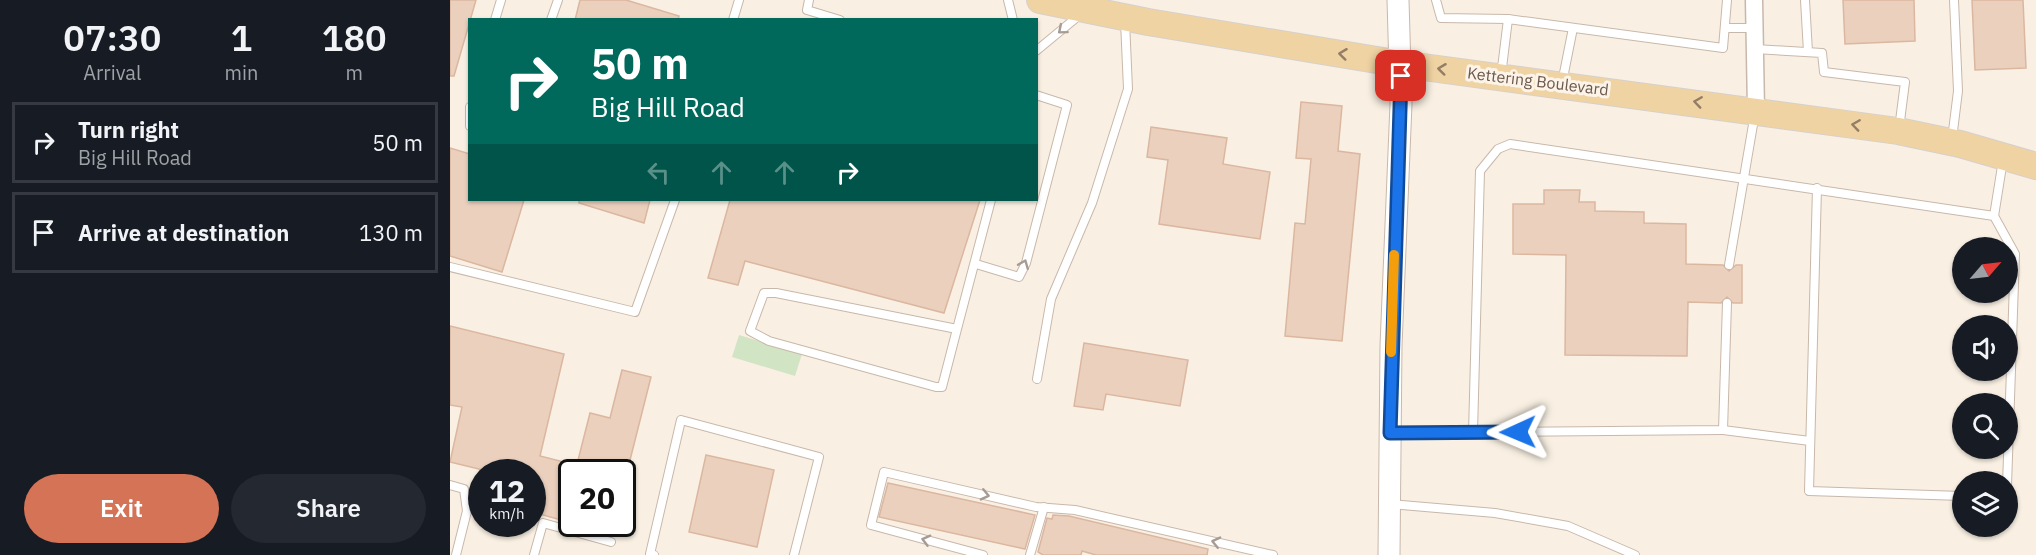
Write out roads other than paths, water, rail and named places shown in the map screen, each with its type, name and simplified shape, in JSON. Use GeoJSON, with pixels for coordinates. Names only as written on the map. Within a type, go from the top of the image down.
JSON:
{"type":"FeatureCollection","features":[{"type":"Feature","properties":{"kind":"main road","name":"Kettering Boulevard"},"geometry":{"type":"LineString","coordinates":[[1040,0],[1125,17],[1401,64],[1756,110],[1898,131],[1951,142],[2036,166]]}},
{"type":"Feature","properties":{"kind":"street"},"geometry":{"type":"LineString","coordinates":[[1389,555],[1390,433],[1401,64],[1398,0]]}},
{"type":"Feature","properties":{"kind":"street"},"geometry":{"type":"LineString","coordinates":[[1754,0],[1756,110]]}},
{"type":"Feature","properties":{"kind":"lane"},"geometry":{"type":"LineString","coordinates":[[496,18],[501,0]]}},
{"type":"Feature","properties":{"kind":"lane"},"geometry":{"type":"LineString","coordinates":[[552,18],[558,0]]}},
{"type":"Feature","properties":{"kind":"lane"},"geometry":{"type":"LineString","coordinates":[[734,18],[739,0]]}},
{"type":"Feature","properties":{"kind":"lane"},"geometry":{"type":"LineString","coordinates":[[809,0],[807,10],[833,18]]}},
{"type":"Feature","properties":{"kind":"lane"},"geometry":{"type":"LineString","coordinates":[[1008,0],[1012,18]]}},
{"type":"Feature","properties":{"kind":"lane"},"geometry":{"type":"LineString","coordinates":[[1436,0],[1441,18],[1508,19],[1723,48],[1727,0]]}},
{"type":"Feature","properties":{"kind":"lane"},"geometry":{"type":"LineString","coordinates":[[1805,0],[1808,52]]}},
{"type":"Feature","properties":{"kind":"lane"},"geometry":{"type":"LineString","coordinates":[[1951,142],[1958,91],[1954,0]]}},
{"type":"Feature","properties":{"kind":"lane"},"geometry":{"type":"LineString","coordinates":[[1038,49],[1086,9]]}},
{"type":"Feature","properties":{"kind":"lane"},"geometry":{"type":"LineString","coordinates":[[1037,379],[1051,298],[1092,203],[1128,89],[1125,17]]}},
{"type":"Feature","properties":{"kind":"lane"},"geometry":{"type":"LineString","coordinates":[[1501,76],[1508,19]]}},
{"type":"Feature","properties":{"kind":"lane"},"geometry":{"type":"LineString","coordinates":[[1562,84],[1573,28]]}},
{"type":"Feature","properties":{"kind":"lane"},"geometry":{"type":"LineString","coordinates":[[1725,28],[1755,28]]}},
{"type":"Feature","properties":{"kind":"lane"},"geometry":{"type":"LineString","coordinates":[[1755,49],[1822,53],[1824,72],[1905,82],[1898,131]]}},
{"type":"Feature","properties":{"kind":"lane"},"geometry":{"type":"LineString","coordinates":[[976,264],[1019,277],[1026,263],[1067,105],[1038,96]]}},
{"type":"Feature","properties":{"kind":"lane"},"geometry":{"type":"LineString","coordinates":[[1729,265],[1756,110]]}},
{"type":"Feature","properties":{"kind":"lane"},"geometry":{"type":"LineString","coordinates":[[1473,433],[1480,171],[1498,149],[1510,144],[1995,216]]}},
{"type":"Feature","properties":{"kind":"lane"},"geometry":{"type":"LineString","coordinates":[[2004,156],[1995,216],[2015,254],[2007,471]]}},
{"type":"Feature","properties":{"kind":"lane"},"geometry":{"type":"LineString","coordinates":[[1817,188],[1809,490],[1952,496]]}},
{"type":"Feature","properties":{"kind":"lane"},"geometry":{"type":"LineString","coordinates":[[450,267],[635,312],[675,201]]}},
{"type":"Feature","properties":{"kind":"lane"},"geometry":{"type":"LineString","coordinates":[[957,329],[776,292],[764,293],[750,331],[769,341],[942,387],[992,201]]}},
{"type":"Feature","properties":{"kind":"lane"},"geometry":{"type":"LineString","coordinates":[[1723,430],[1727,303]]}},
{"type":"Feature","properties":{"kind":"lane"},"geometry":{"type":"LineString","coordinates":[[654,555],[650,554],[681,420],[819,457],[794,555]]}},
{"type":"Feature","properties":{"kind":"lane"},"geometry":{"type":"LineString","coordinates":[[1390,433],[1723,430],[1810,441]]}},
{"type":"Feature","properties":{"kind":"lane"},"geometry":{"type":"LineString","coordinates":[[983,555],[871,525],[884,472],[1044,507],[1076,510],[1273,555]]}},
{"type":"Feature","properties":{"kind":"lane"},"geometry":{"type":"LineString","coordinates":[[450,485],[464,489],[467,511],[456,555]]}},
{"type":"Feature","properties":{"kind":"lane"},"geometry":{"type":"LineString","coordinates":[[1390,504],[1495,513],[1568,526],[1635,555]]}},
{"type":"Feature","properties":{"kind":"lane"},"geometry":{"type":"LineString","coordinates":[[1030,555],[1044,507]]}},
{"type":"Feature","properties":{"kind":"lane"},"geometry":{"type":"LineString","coordinates":[[534,555],[543,524],[612,542]]}}]}
